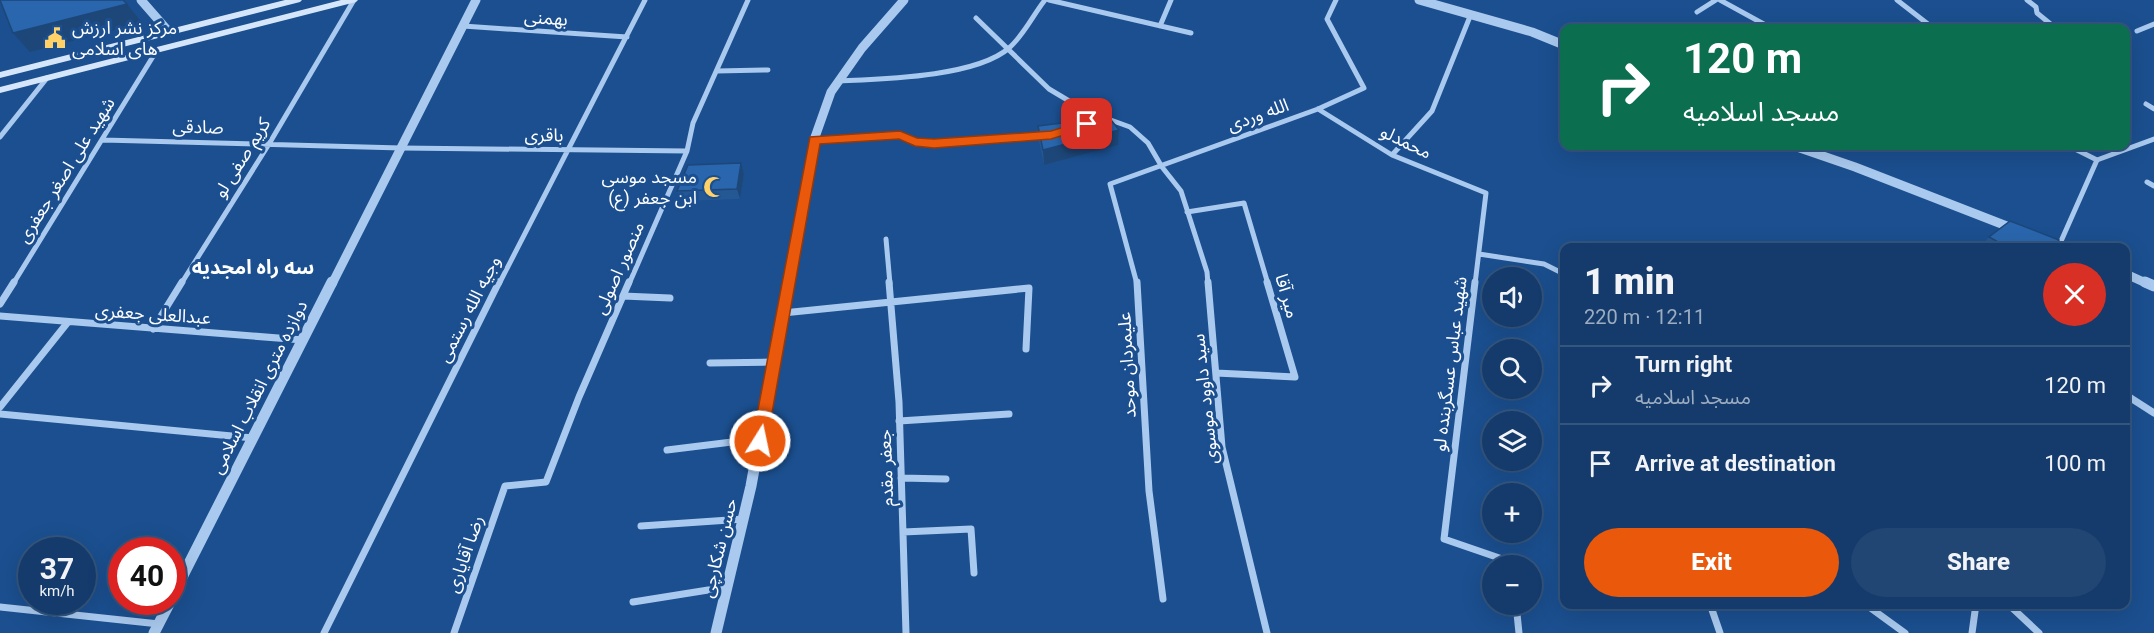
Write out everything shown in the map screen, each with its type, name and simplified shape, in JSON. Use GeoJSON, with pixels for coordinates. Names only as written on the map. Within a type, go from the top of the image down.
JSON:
{"type":"FeatureCollection","features":[{"type":"Feature","properties":{"kind":"main road"},"geometry":{"type":"LineString","coordinates":[[0,75],[297,0]]}},
{"type":"Feature","properties":{"kind":"main road"},"geometry":{"type":"LineString","coordinates":[[0,90],[353,0]]}},
{"type":"Feature","properties":{"kind":"street"},"geometry":{"type":"LineString","coordinates":[[141,0],[169,32]]}},
{"type":"Feature","properties":{"kind":"street","name":"کریم صفی لو"},"geometry":{"type":"LineString","coordinates":[[153,329],[269,144],[353,0]]}},
{"type":"Feature","properties":{"kind":"street","name":"دوازده متری انقلاب اسلامی"},"geometry":{"type":"LineString","coordinates":[[186,570],[476,0]]}},
{"type":"Feature","properties":{"kind":"street","name":"وجیه الله رستمی"},"geometry":{"type":"LineString","coordinates":[[324,633],[566,150],[645,0]]}},
{"type":"Feature","properties":{"kind":"street","name":"منصور اصولی"},"geometry":{"type":"LineString","coordinates":[[505,486],[546,482],[579,397],[687,151],[693,123],[748,0]]}},
{"type":"Feature","properties":{"kind":"street","name":"حسن شکارچی"},"geometry":{"type":"LineString","coordinates":[[716,633],[744,519],[760,441],[814,140],[831,92],[862,48],[904,0]]}},
{"type":"Feature","properties":{"kind":"street"},"geometry":{"type":"LineString","coordinates":[[839,81],[908,77],[984,62],[1008,49],[1047,0],[1191,33]]}},
{"type":"Feature","properties":{"kind":"street"},"geometry":{"type":"LineString","coordinates":[[1160,26],[1171,0]]}},
{"type":"Feature","properties":{"kind":"street","name":"الله وردی"},"geometry":{"type":"LineString","coordinates":[[1162,167],[1318,109],[1364,88],[1327,19],[1336,0]]}},
{"type":"Feature","properties":{"kind":"street"},"geometry":{"type":"LineString","coordinates":[[1419,0],[1532,32],[1560,43]]}},
{"type":"Feature","properties":{"kind":"street"},"geometry":{"type":"LineString","coordinates":[[1697,12],[1718,0],[1763,24]]}},
{"type":"Feature","properties":{"kind":"street"},"geometry":{"type":"LineString","coordinates":[[1897,0],[1928,24]]}},
{"type":"Feature","properties":{"kind":"street"},"geometry":{"type":"LineString","coordinates":[[2027,0],[2036,7],[2037,13],[2051,24]]}},
{"type":"Feature","properties":{"kind":"street"},"geometry":{"type":"LineString","coordinates":[[1392,155],[1432,111],[1471,14]]}},
{"type":"Feature","properties":{"kind":"street","name":"سید داوود موسوی"},"geometry":{"type":"LineString","coordinates":[[976,18],[1049,89],[1086,111],[1130,128],[1148,143],[1162,167],[1181,191],[1207,272],[1222,447],[1267,633]]}},
{"type":"Feature","properties":{"kind":"street"},"geometry":{"type":"LineString","coordinates":[[2137,31],[2154,24]]}},
{"type":"Feature","properties":{"kind":"street","name":"بهمنی"},"geometry":{"type":"LineString","coordinates":[[463,26],[627,37]]}},
{"type":"Feature","properties":{"kind":"street","name":"شهید علی اصغر جعفری"},"geometry":{"type":"LineString","coordinates":[[0,304],[103,140],[156,50]]}},
{"type":"Feature","properties":{"kind":"street"},"geometry":{"type":"LineString","coordinates":[[717,71],[768,70]]}},
{"type":"Feature","properties":{"kind":"street"},"geometry":{"type":"LineString","coordinates":[[0,136],[47,78]]}},
{"type":"Feature","properties":{"kind":"street"},"geometry":{"type":"LineString","coordinates":[[2146,104],[2154,109]]}},
{"type":"Feature","properties":{"kind":"street","name":"محمدلو"},"geometry":{"type":"LineString","coordinates":[[1318,109],[1392,155],[1486,193]]}},
{"type":"Feature","properties":{"kind":"street"},"geometry":{"type":"LineString","coordinates":[[1094,122],[1105,118]]}},
{"type":"Feature","properties":{"kind":"street"},"geometry":{"type":"LineString","coordinates":[[814,140],[900,135],[915,142],[934,143],[1051,135]]}},
{"type":"Feature","properties":{"kind":"street"},"geometry":{"type":"LineString","coordinates":[[2130,148],[2154,139]]}},
{"type":"Feature","properties":{"kind":"street","name":"صادقی"},"geometry":{"type":"LineString","coordinates":[[103,140],[401,148]]}},
{"type":"Feature","properties":{"kind":"street","name":"باقری"},"geometry":{"type":"LineString","coordinates":[[401,148],[687,151]]}},
{"type":"Feature","properties":{"kind":"street"},"geometry":{"type":"LineString","coordinates":[[1806,150],[1855,166],[2026,233]]}},
{"type":"Feature","properties":{"kind":"street"},"geometry":{"type":"LineString","coordinates":[[2076,150],[2097,160],[2124,150]]}},
{"type":"Feature","properties":{"kind":"street"},"geometry":{"type":"LineString","coordinates":[[2061,243],[2097,160]]}},
{"type":"Feature","properties":{"kind":"street","name":"علیمردان موحد"},"geometry":{"type":"LineString","coordinates":[[1162,167],[1110,184],[1137,279],[1149,491],[1163,599]]}},
{"type":"Feature","properties":{"kind":"street"},"geometry":{"type":"LineString","coordinates":[[2146,182],[2154,186]]}},
{"type":"Feature","properties":{"kind":"street","name":"شهید عباس عسگربنده لو"},"geometry":{"type":"LineString","coordinates":[[1486,193],[1444,539],[1491,555]]}},
{"type":"Feature","properties":{"kind":"street","name":"میر آقا"},"geometry":{"type":"LineString","coordinates":[[1187,212],[1244,203],[1295,377],[1216,373]]}},
{"type":"Feature","properties":{"kind":"street","name":"جعفر مقدم"},"geometry":{"type":"LineString","coordinates":[[886,238],[899,421],[906,633]]}},
{"type":"Feature","properties":{"kind":"street"},"geometry":{"type":"LineString","coordinates":[[2037,238],[2049,243]]}},
{"type":"Feature","properties":{"kind":"street"},"geometry":{"type":"LineString","coordinates":[[1479,254],[1544,264],[1560,272]]}},
{"type":"Feature","properties":{"kind":"street"},"geometry":{"type":"LineString","coordinates":[[2130,276],[2154,286]]}},
{"type":"Feature","properties":{"kind":"street"},"geometry":{"type":"LineString","coordinates":[[783,313],[1029,288],[1026,349]]}},
{"type":"Feature","properties":{"kind":"street"},"geometry":{"type":"LineString","coordinates":[[623,296],[670,298]]}},
{"type":"Feature","properties":{"kind":"street","name":"عبدالعلی جعفری"},"geometry":{"type":"LineString","coordinates":[[0,316],[303,340]]}},
{"type":"Feature","properties":{"kind":"street"},"geometry":{"type":"LineString","coordinates":[[0,406],[68,322]]}},
{"type":"Feature","properties":{"kind":"street"},"geometry":{"type":"LineString","coordinates":[[710,363],[774,362]]}},
{"type":"Feature","properties":{"kind":"street"},"geometry":{"type":"LineString","coordinates":[[2130,398],[2154,413]]}},
{"type":"Feature","properties":{"kind":"street"},"geometry":{"type":"LineString","coordinates":[[0,414],[254,438]]}},
{"type":"Feature","properties":{"kind":"street"},"geometry":{"type":"LineString","coordinates":[[899,421],[1009,414]]}},
{"type":"Feature","properties":{"kind":"street"},"geometry":{"type":"LineString","coordinates":[[667,450],[740,441],[760,441]]}},
{"type":"Feature","properties":{"kind":"street"},"geometry":{"type":"LineString","coordinates":[[901,478],[946,479]]}},
{"type":"Feature","properties":{"kind":"street","name":"رضا آقایاری"},"geometry":{"type":"LineString","coordinates":[[454,633],[505,486]]}},
{"type":"Feature","properties":{"kind":"street"},"geometry":{"type":"LineString","coordinates":[[641,526],[744,519]]}},
{"type":"Feature","properties":{"kind":"street"},"geometry":{"type":"LineString","coordinates":[[903,532],[971,529],[974,573]]}},
{"type":"Feature","properties":{"kind":"street"},"geometry":{"type":"LineString","coordinates":[[633,602],[727,587]]}},
{"type":"Feature","properties":{"kind":"street"},"geometry":{"type":"LineString","coordinates":[[0,607],[157,628]]}},
{"type":"Feature","properties":{"kind":"street"},"geometry":{"type":"LineString","coordinates":[[1712,609],[1720,633]]}},
{"type":"Feature","properties":{"kind":"street"},"geometry":{"type":"LineString","coordinates":[[1872,609],[1905,633]]}},
{"type":"Feature","properties":{"kind":"street"},"geometry":{"type":"LineString","coordinates":[[1971,633],[1975,609]]}},
{"type":"Feature","properties":{"kind":"street"},"geometry":{"type":"LineString","coordinates":[[2013,609],[2039,633]]}},
{"type":"Feature","properties":{"kind":"street"},"geometry":{"type":"LineString","coordinates":[[1517,615],[1519,633]]}},
{"type":"Feature","properties":{"kind":"building"},"geometry":{"type":"Polygon","coordinates":[[[0,0],[123,0],[127,4],[13,33],[0,0]]]}},
{"type":"Feature","properties":{"kind":"building"},"geometry":{"type":"Polygon","coordinates":[[[1104,111],[1119,130],[1043,150],[1038,126],[1062,123],[1104,111]]]}},
{"type":"Feature","properties":{"kind":"building"},"geometry":{"type":"Polygon","coordinates":[[[741,163],[737,189],[677,191],[688,165],[741,163]]]}},
{"type":"Feature","properties":{"kind":"building"},"geometry":{"type":"Polygon","coordinates":[[[2010,221],[2059,240],[2057,243],[2000,243],[1989,237],[2010,221]]]}},
{"type":"Feature","properties":{"kind":"place","name":"مرکز نشر ارزش های اسلامی"},"geometry":{"type":"Point","coordinates":[55,38]}},
{"type":"Feature","properties":{"kind":"place","name":"مسجد موسی ابن جعفر (ع)"},"geometry":{"type":"Point","coordinates":[714,187]}},
{"type":"Feature","properties":{"kind":"district","name":"سه راه امجدیه"},"geometry":{"type":"Point","coordinates":[253,267]}},
{"type":"Feature","properties":{"kind":"route"},"geometry":{"type":"LineString","coordinates":[[760,441],[814,140],[900,135],[915,142],[934,143],[1051,135],[1087,124]]}}]}
